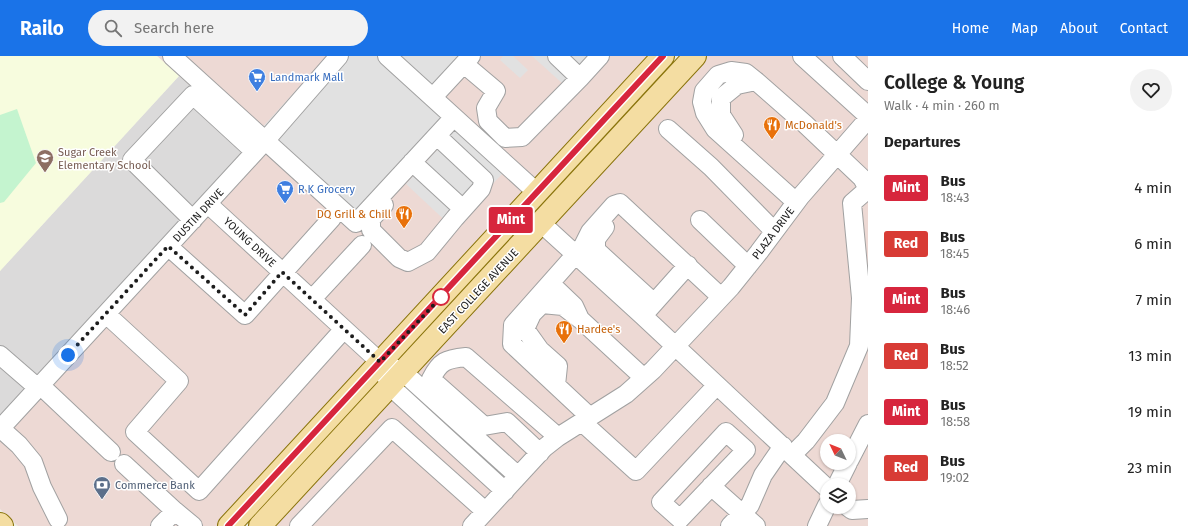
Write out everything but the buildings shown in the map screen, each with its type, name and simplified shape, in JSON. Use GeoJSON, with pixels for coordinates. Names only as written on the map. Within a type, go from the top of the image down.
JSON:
{"type":"FeatureCollection","features":[{"type":"Feature","properties":{"kind":"main road"},"geometry":{"type":"LineString","coordinates":[[228,526],[380,362],[534,190],[663,56]]}},
{"type":"Feature","properties":{"kind":"main road","name":"EAST COLLEGE AVENUE"},"geometry":{"type":"LineString","coordinates":[[260,526],[695,56]]}},
{"type":"Feature","properties":{"kind":"main road"},"geometry":{"type":"LineString","coordinates":[[464,307],[481,277],[534,218],[539,202],[534,190]]}},
{"type":"Feature","properties":{"kind":"street"},"geometry":{"type":"LineString","coordinates":[[172,56],[260,147]]}},
{"type":"Feature","properties":{"kind":"street","name":"DUSTIN DRIVE"},"geometry":{"type":"LineString","coordinates":[[0,429],[260,147],[339,56]]}},
{"type":"Feature","properties":{"kind":"street"},"geometry":{"type":"LineString","coordinates":[[387,56],[534,190]]}},
{"type":"Feature","properties":{"kind":"street"},"geometry":{"type":"LineString","coordinates":[[557,56],[580,78]]}},
{"type":"Feature","properties":{"kind":"street"},"geometry":{"type":"LineString","coordinates":[[432,97],[468,60],[496,91],[486,108],[488,121],[505,138],[522,137],[600,56]]}},
{"type":"Feature","properties":{"kind":"street"},"geometry":{"type":"LineString","coordinates":[[802,56],[868,116]]}},
{"type":"Feature","properties":{"kind":"street"},"geometry":{"type":"LineString","coordinates":[[842,56],[868,80]]}},
{"type":"Feature","properties":{"kind":"street"},"geometry":{"type":"LineString","coordinates":[[736,520],[750,505],[762,475],[788,451],[806,441],[835,404],[859,346],[864,298],[852,203],[868,188],[862,178],[746,73],[731,70],[718,74],[704,90],[702,102],[705,113],[715,129],[796,202]]}},
{"type":"Feature","properties":{"kind":"street"},"geometry":{"type":"LineString","coordinates":[[726,123],[712,111],[710,97],[722,79],[739,72]]}},
{"type":"Feature","properties":{"kind":"street"},"geometry":{"type":"LineString","coordinates":[[756,81],[737,85],[721,98],[721,115],[735,136],[776,171],[774,183]]}},
{"type":"Feature","properties":{"kind":"street"},"geometry":{"type":"LineString","coordinates":[[193,220],[132,160],[193,95],[356,223],[415,165]]}},
{"type":"Feature","properties":{"kind":"street"},"geometry":{"type":"LineString","coordinates":[[437,136],[484,180],[481,189],[427,252],[408,262],[398,258],[371,230],[371,219],[437,136],[454,117]]}},
{"type":"Feature","properties":{"kind":"street","name":"PLAZA DRIVE"},"geometry":{"type":"LineString","coordinates":[[472,526],[540,453],[558,437],[626,394],[644,378],[721,297],[748,266],[796,202],[868,119]]}},
{"type":"Feature","properties":{"kind":"street"},"geometry":{"type":"LineString","coordinates":[[668,128],[711,167],[774,231]]}},
{"type":"Feature","properties":{"kind":"street"},"geometry":{"type":"LineString","coordinates":[[415,165],[463,209]]}},
{"type":"Feature","properties":{"kind":"street"},"geometry":{"type":"LineString","coordinates":[[717,385],[636,471],[556,386],[512,344],[513,325],[584,246],[590,232],[614,205],[620,203],[721,297]]}},
{"type":"Feature","properties":{"kind":"street","name":"YOUNG DRIVE"},"geometry":{"type":"LineString","coordinates":[[208,204],[380,362]]}},
{"type":"Feature","properties":{"kind":"street"},"geometry":{"type":"LineString","coordinates":[[632,214],[611,219],[596,240],[596,250],[648,309],[675,346],[820,481]]}},
{"type":"Feature","properties":{"kind":"street"},"geometry":{"type":"LineString","coordinates":[[168,246],[245,315],[332,218]]}},
{"type":"Feature","properties":{"kind":"street"},"geometry":{"type":"LineString","coordinates":[[700,220],[748,266]]}},
{"type":"Feature","properties":{"kind":"street"},"geometry":{"type":"LineString","coordinates":[[541,223],[576,254],[648,309]]}},
{"type":"Feature","properties":{"kind":"street"},"geometry":{"type":"LineString","coordinates":[[312,299],[362,245]]}},
{"type":"Feature","properties":{"kind":"street"},"geometry":{"type":"LineString","coordinates":[[648,309],[688,265]]}},
{"type":"Feature","properties":{"kind":"street"},"geometry":{"type":"LineString","coordinates":[[551,284],[574,306],[580,319]]}},
{"type":"Feature","properties":{"kind":"street"},"geometry":{"type":"LineString","coordinates":[[556,386],[558,366],[540,350],[525,329],[532,314],[542,304],[563,306],[580,319],[644,378]]}},
{"type":"Feature","properties":{"kind":"street"},"geometry":{"type":"LineString","coordinates":[[106,314],[179,381],[134,432],[199,491],[344,329]]}},
{"type":"Feature","properties":{"kind":"street"},"geometry":{"type":"LineString","coordinates":[[0,355],[39,386],[193,526]]}},
{"type":"Feature","properties":{"kind":"street"},"geometry":{"type":"LineString","coordinates":[[540,453],[507,422],[484,426],[431,379],[436,368],[444,361],[466,357],[558,437]]}},
{"type":"Feature","properties":{"kind":"street"},"geometry":{"type":"LineString","coordinates":[[380,362],[461,450],[504,491]]}},
{"type":"Feature","properties":{"kind":"street"},"geometry":{"type":"LineString","coordinates":[[397,379],[474,435],[518,476]]}},
{"type":"Feature","properties":{"kind":"street"},"geometry":{"type":"LineString","coordinates":[[856,448],[868,424]]}},
{"type":"Feature","properties":{"kind":"street"},"geometry":{"type":"LineString","coordinates":[[300,526],[392,428],[485,511]]}},
{"type":"Feature","properties":{"kind":"street"},"geometry":{"type":"LineString","coordinates":[[0,429],[19,445],[33,462],[58,524]]}},
{"type":"Feature","properties":{"kind":"street"},"geometry":{"type":"LineString","coordinates":[[726,432],[746,450],[711,486],[680,520],[661,502],[726,432]]}},
{"type":"Feature","properties":{"kind":"street"},"geometry":{"type":"LineString","coordinates":[[461,450],[474,435]]}},
{"type":"Feature","properties":{"kind":"street"},"geometry":{"type":"LineString","coordinates":[[711,486],[736,520],[756,526]]}},
{"type":"Feature","properties":{"kind":"street"},"geometry":{"type":"LineString","coordinates":[[160,526],[175,510]]}},
{"type":"Feature","properties":{"kind":"street"},"geometry":{"type":"LineString","coordinates":[[817,526],[823,514]]}},
{"type":"Feature","properties":{"kind":"shaded area","name":"Sugar Creek Elementary School"},"geometry":{"type":"Polygon","coordinates":[[[0,56],[157,56],[179,76],[0,271],[0,56]]]}},
{"type":"Feature","properties":{"kind":"shaded area"},"geometry":{"type":"Polygon","coordinates":[[[157,56],[653,56],[217,526],[18,526],[0,509],[0,442],[265,153],[157,56]]]}},
{"type":"Feature","properties":{"kind":"shaded area"},"geometry":{"type":"Polygon","coordinates":[[[327,56],[465,56],[426,99],[448,118],[356,219],[259,131],[327,56]]]}},
{"type":"Feature","properties":{"kind":"shaded area"},"geometry":{"type":"Polygon","coordinates":[[[503,56],[513,56],[528,70],[520,78],[500,60],[503,56]]]}},
{"type":"Feature","properties":{"kind":"shaded area"},"geometry":{"type":"Polygon","coordinates":[[[532,56],[588,56],[563,84],[532,56]]]}},
{"type":"Feature","properties":{"kind":"shaded area"},"geometry":{"type":"Polygon","coordinates":[[[707,56],[868,56],[868,526],[272,526],[707,56]]]}},
{"type":"Feature","properties":{"kind":"shaded area"},"geometry":{"type":"Polygon","coordinates":[[[179,76],[265,153],[0,442],[0,271],[179,76]]]}},
{"type":"Feature","properties":{"kind":"shaded area"},"geometry":{"type":"Polygon","coordinates":[[[456,129],[503,173],[452,227],[406,184],[456,129]]]}},
{"type":"Feature","properties":{"kind":"green space"},"geometry":{"type":"Polygon","coordinates":[[[17,109],[36,163],[4,202],[0,203],[0,115],[17,109]]]}},
{"type":"Feature","properties":{"kind":"bus line","name":"Mint"},"geometry":{"type":"LineString","coordinates":[[228,526],[663,56]]}},
{"type":"Feature","properties":{"kind":"place","name":"Landmark Mall"},"geometry":{"type":"Point","coordinates":[257,92]}},
{"type":"Feature","properties":{"kind":"place","name":"McDonald's"},"geometry":{"type":"Point","coordinates":[772,140]}},
{"type":"Feature","properties":{"kind":"place","name":"Sugar Creek Elementary School"},"geometry":{"type":"Point","coordinates":[45,173]}},
{"type":"Feature","properties":{"kind":"place","name":"R K Grocery"},"geometry":{"type":"Point","coordinates":[285,204]}},
{"type":"Feature","properties":{"kind":"place","name":"DQ Grill & Chill"},"geometry":{"type":"Point","coordinates":[404,229]}},
{"type":"Feature","properties":{"kind":"place","name":"Hardee's"},"geometry":{"type":"Point","coordinates":[564,344]}},
{"type":"Feature","properties":{"kind":"place","name":"Commerce Bank"},"geometry":{"type":"Point","coordinates":[102,500]}},
{"type":"Feature","properties":{"kind":"route"},"geometry":{"type":"LineString","coordinates":[[68,355],[168,246],[245,315],[282,272],[380,362],[441,297]]}}]}
